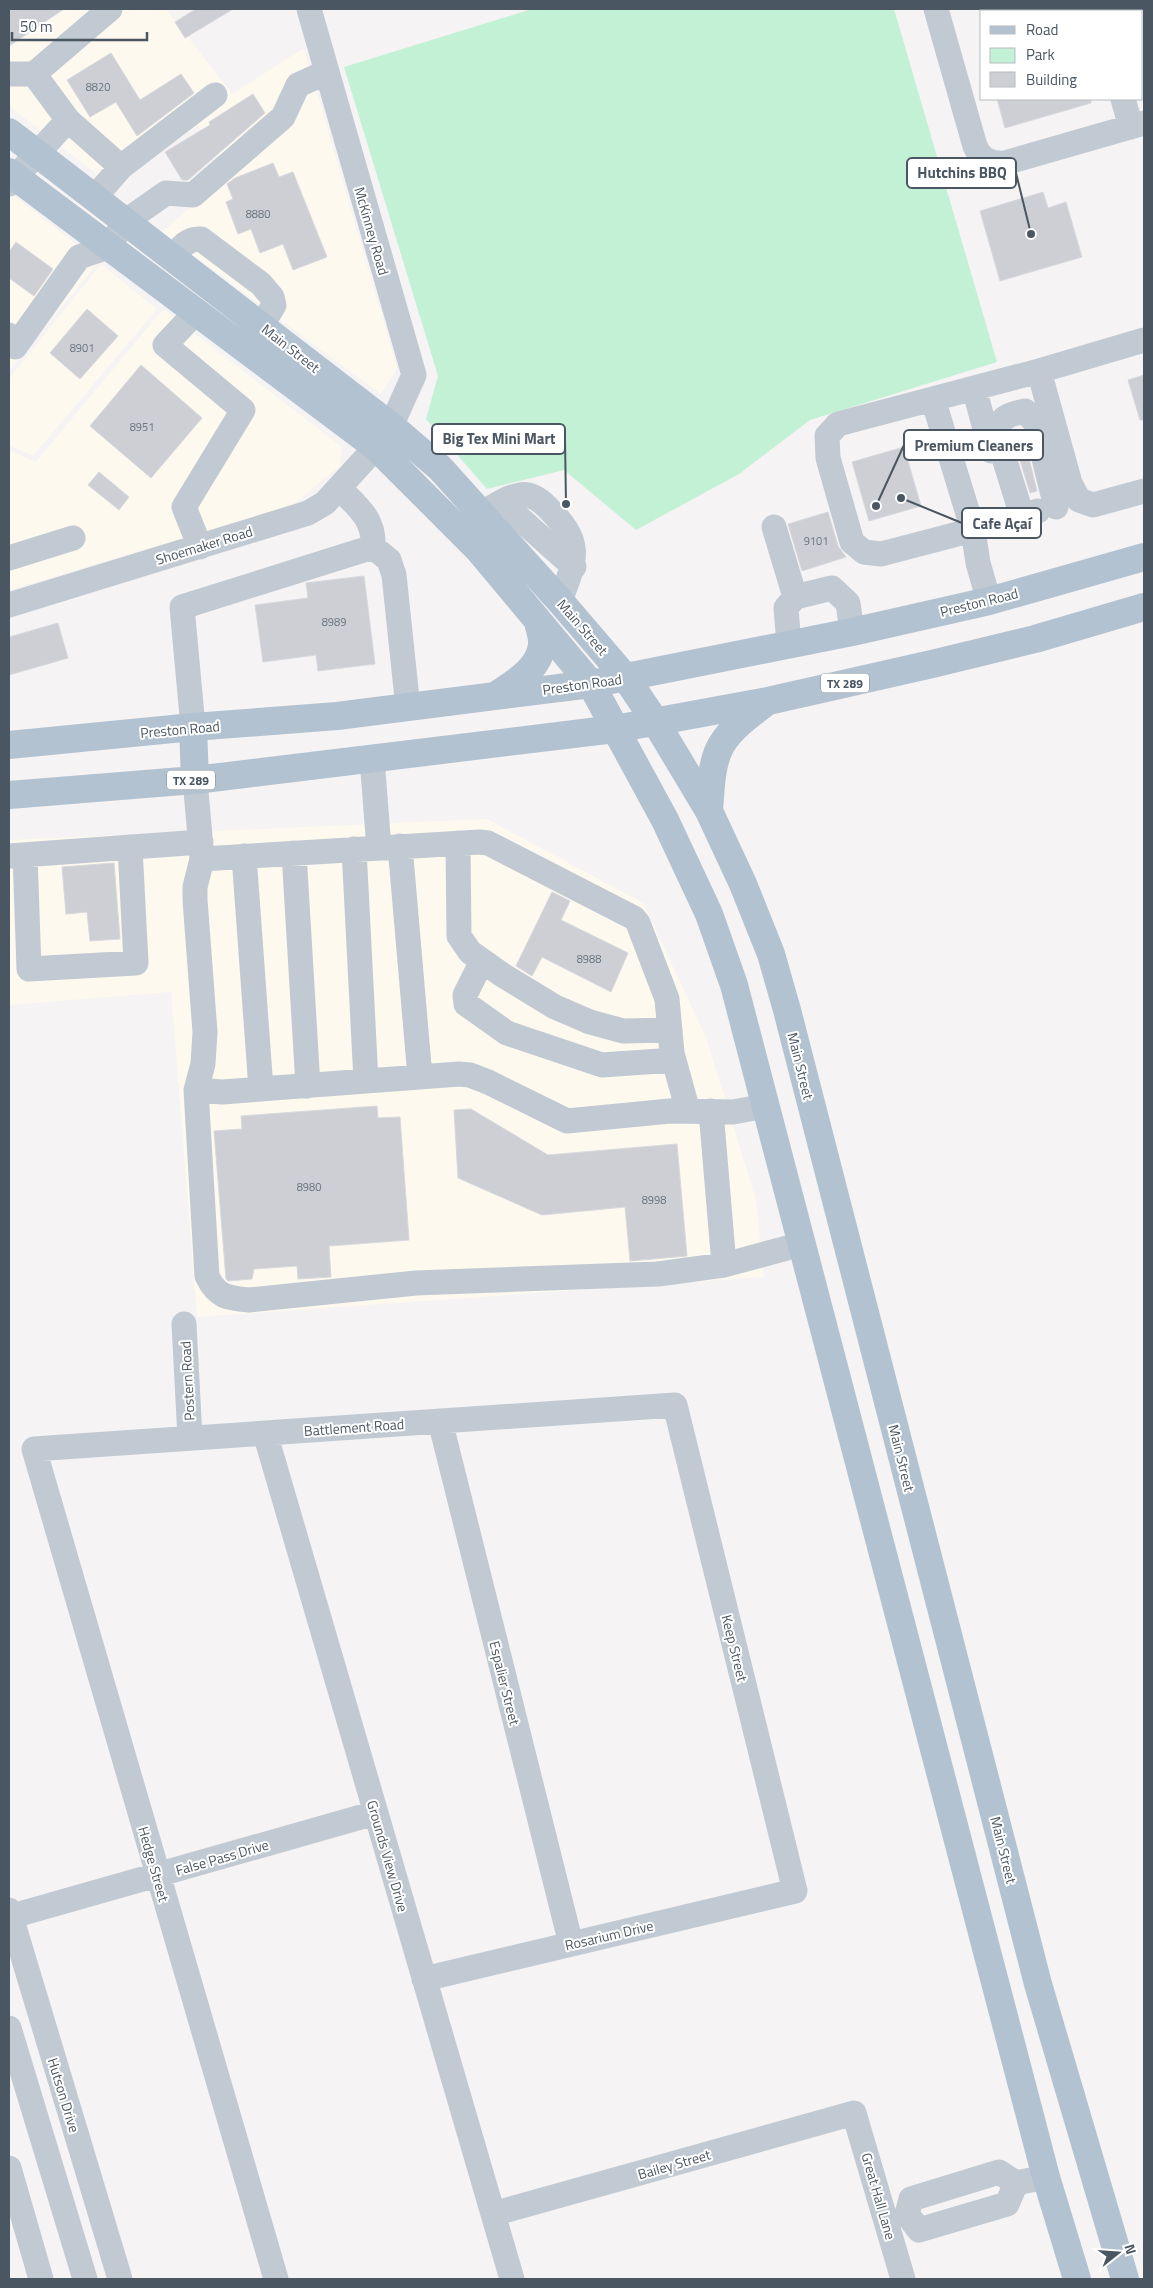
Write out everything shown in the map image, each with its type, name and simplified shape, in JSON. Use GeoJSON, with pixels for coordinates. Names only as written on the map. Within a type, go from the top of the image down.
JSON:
{"type":"FeatureCollection","features":[{"type":"Feature","properties":{"kind":"main road","name":"Main Street"},"geometry":{"type":"LineString","coordinates":[[9,132],[262,325],[383,437],[591,684],[664,820],[709,914],[734,985],[1046,2177],[1077,2279]]}},
{"type":"Feature","properties":{"kind":"main road","name":"Main Street"},"geometry":{"type":"LineString","coordinates":[[11,178],[108,246],[196,312],[383,437],[440,468],[560,601],[626,678],[710,811],[743,884],[771,954],[1038,1984],[1125,2279]]}},
{"type":"Feature","properties":{"kind":"main road","name":"Preston Road"},"geometry":{"type":"LineString","coordinates":[[9,745],[193,727],[337,716],[591,684],[852,632],[989,601],[1144,557]]}},
{"type":"Feature","properties":{"kind":"main road","name":"TX 289"},"geometry":{"type":"LineString","coordinates":[[9,795],[195,780],[615,729],[768,700],[1026,641],[1144,607]]}},
{"type":"Feature","properties":{"kind":"main road"},"geometry":{"type":"LineString","coordinates":[[494,697],[529,672],[543,643],[538,621]]}},
{"type":"Feature","properties":{"kind":"main road"},"geometry":{"type":"LineString","coordinates":[[710,811],[712,770],[721,744],[735,726],[768,700]]}},
{"type":"Feature","properties":{"kind":"main road"},"geometry":{"type":"LineString","coordinates":[[193,727],[195,780]]}},
{"type":"Feature","properties":{"kind":"main road"},"geometry":{"type":"LineString","coordinates":[[802,1244],[845,1234]]}},
{"type":"Feature","properties":{"kind":"street"},"geometry":{"type":"LineString","coordinates":[[9,74],[34,74],[110,9]]}},
{"type":"Feature","properties":{"kind":"street","name":"McKinney Road"},"geometry":{"type":"LineString","coordinates":[[309,9],[414,375],[383,437]]}},
{"type":"Feature","properties":{"kind":"street"},"geometry":{"type":"LineString","coordinates":[[936,9],[975,146],[980,156],[987,161],[997,164],[1005,163],[1138,125],[1124,100]]}},
{"type":"Feature","properties":{"kind":"street"},"geometry":{"type":"LineString","coordinates":[[9,335],[15,347],[79,257],[108,246],[126,221],[166,193],[193,195],[283,117],[298,84],[327,72]]}},
{"type":"Feature","properties":{"kind":"street"},"geometry":{"type":"LineString","coordinates":[[34,74],[68,120],[121,167]]}},
{"type":"Feature","properties":{"kind":"street"},"geometry":{"type":"LineString","coordinates":[[95,197],[121,167],[215,95]]}},
{"type":"Feature","properties":{"kind":"street"},"geometry":{"type":"LineString","coordinates":[[11,178],[68,120]]}},
{"type":"Feature","properties":{"kind":"street"},"geometry":{"type":"LineString","coordinates":[[196,312],[165,345],[243,410],[184,507],[200,546]]}},
{"type":"Feature","properties":{"kind":"street"},"geometry":{"type":"LineString","coordinates":[[1144,340],[1039,371],[838,424],[827,436],[828,458],[852,542],[864,552],[881,554],[1068,503],[1093,505],[1144,491]]}},
{"type":"Feature","properties":{"kind":"street"},"geometry":{"type":"LineString","coordinates":[[1039,371],[1070,483],[1068,503]]}},
{"type":"Feature","properties":{"kind":"street"},"geometry":{"type":"LineString","coordinates":[[974,388],[1015,518]]}},
{"type":"Feature","properties":{"kind":"street"},"geometry":{"type":"LineString","coordinates":[[933,399],[973,530],[978,563],[989,601]]}},
{"type":"Feature","properties":{"kind":"street"},"geometry":{"type":"LineString","coordinates":[[1015,518],[997,435],[998,426],[1004,417],[1021,412],[1026,411],[1035,422],[1068,503]]}},
{"type":"Feature","properties":{"kind":"street","name":"Shoemaker Road"},"geometry":{"type":"LineString","coordinates":[[9,605],[308,513],[325,503],[383,437]]}},
{"type":"Feature","properties":{"kind":"street"},"geometry":{"type":"LineString","coordinates":[[339,488],[365,514],[374,536],[373,547]]}},
{"type":"Feature","properties":{"kind":"street"},"geometry":{"type":"LineString","coordinates":[[481,514],[521,494],[530,495],[540,501],[558,518],[572,540],[574,567],[560,601]]}},
{"type":"Feature","properties":{"kind":"street"},"geometry":{"type":"LineString","coordinates":[[774,527],[795,597]]}},
{"type":"Feature","properties":{"kind":"street"},"geometry":{"type":"LineString","coordinates":[[9,558],[73,538]]}},
{"type":"Feature","properties":{"kind":"street"},"geometry":{"type":"LineString","coordinates":[[373,547],[389,560],[394,575],[408,708]]}},
{"type":"Feature","properties":{"kind":"street"},"geometry":{"type":"LineString","coordinates":[[193,727],[182,607],[373,547]]}},
{"type":"Feature","properties":{"kind":"street"},"geometry":{"type":"LineString","coordinates":[[789,645],[786,608],[795,597],[832,588],[848,604],[852,632]]}},
{"type":"Feature","properties":{"kind":"street"},"geometry":{"type":"LineString","coordinates":[[372,759],[390,847],[420,1077]]}},
{"type":"Feature","properties":{"kind":"street"},"geometry":{"type":"LineString","coordinates":[[195,780],[201,851],[195,900],[205,1049],[196,1090],[207,1276],[214,1290],[229,1298],[249,1300],[416,1283],[658,1274],[724,1265],[802,1244]]}},
{"type":"Feature","properties":{"kind":"street"},"geometry":{"type":"LineString","coordinates":[[458,843],[460,936],[470,952],[555,1007],[590,1022],[623,1031],[670,1030]]}},
{"type":"Feature","properties":{"kind":"street"},"geometry":{"type":"LineString","coordinates":[[130,847],[136,963],[29,969],[17,856],[130,847],[201,851],[244,856],[458,843],[488,843],[634,918],[638,923],[664,991],[674,1060],[700,1111],[724,1265]]}},
{"type":"Feature","properties":{"kind":"street"},"geometry":{"type":"LineString","coordinates":[[354,849],[366,1081]]}},
{"type":"Feature","properties":{"kind":"street"},"geometry":{"type":"LineString","coordinates":[[294,853],[308,1086]]}},
{"type":"Feature","properties":{"kind":"street"},"geometry":{"type":"LineString","coordinates":[[244,856],[261,1089]]}},
{"type":"Feature","properties":{"kind":"street"},"geometry":{"type":"LineString","coordinates":[[482,961],[465,995],[466,1004],[507,1033],[602,1065],[674,1060]]}},
{"type":"Feature","properties":{"kind":"street"},"geometry":{"type":"LineString","coordinates":[[196,1090],[222,1092],[470,1075],[567,1121],[700,1111],[733,1112],[766,1106]]}},
{"type":"Feature","properties":{"kind":"street","name":"Postern Road"},"geometry":{"type":"LineString","coordinates":[[184,1324],[190,1438]]}},
{"type":"Feature","properties":{"kind":"street","name":"Battlement Road"},"geometry":{"type":"LineString","coordinates":[[34,1449],[675,1405]]}},
{"type":"Feature","properties":{"kind":"street","name":"Keep Street"},"geometry":{"type":"LineString","coordinates":[[675,1405],[794,1891]]}},
{"type":"Feature","properties":{"kind":"street","name":"Espalier Street"},"geometry":{"type":"LineString","coordinates":[[440,1421],[570,1944]]}},
{"type":"Feature","properties":{"kind":"street","name":"Grounds View Drive"},"geometry":{"type":"LineString","coordinates":[[265,1433],[512,2279]]}},
{"type":"Feature","properties":{"kind":"street","name":"Hedge Street"},"geometry":{"type":"LineString","coordinates":[[34,1449],[276,2279]]}},
{"type":"Feature","properties":{"kind":"street","name":"False Pass Drive"},"geometry":{"type":"LineString","coordinates":[[9,1915],[375,1813]]}},
{"type":"Feature","properties":{"kind":"street","name":"Rosarium Drive"},"geometry":{"type":"LineString","coordinates":[[424,1979],[794,1891]]}},
{"type":"Feature","properties":{"kind":"street","name":"Hutson Drive"},"geometry":{"type":"LineString","coordinates":[[9,1915],[120,2279]]}},
{"type":"Feature","properties":{"kind":"street"},"geometry":{"type":"LineString","coordinates":[[9,2028],[85,2279]]}},
{"type":"Feature","properties":{"kind":"street","name":"Bailey Street"},"geometry":{"type":"LineString","coordinates":[[493,2214],[854,2113]]}},
{"type":"Feature","properties":{"kind":"street","name":"Great Hall Lane"},"geometry":{"type":"LineString","coordinates":[[854,2113],[897,2218],[903,2279]]}},
{"type":"Feature","properties":{"kind":"street"},"geometry":{"type":"LineString","coordinates":[[9,2168],[41,2279]]}},
{"type":"Feature","properties":{"kind":"street"},"geometry":{"type":"LineString","coordinates":[[1016,2183],[1007,2204],[919,2230],[897,2218],[911,2199],[999,2172],[1016,2183],[1046,2177]]}},
{"type":"Feature","properties":{"kind":"shaded area"},"geometry":{"type":"Polygon","coordinates":[[[9,9],[166,9],[232,94],[304,48],[397,368],[381,394],[162,232],[229,174],[198,125],[113,187],[9,106],[9,9]]]}},
{"type":"Feature","properties":{"kind":"shaded area"},"geometry":{"type":"Polygon","coordinates":[[[9,192],[99,262],[9,371],[9,192]]]}},
{"type":"Feature","properties":{"kind":"shaded area"},"geometry":{"type":"Polygon","coordinates":[[[101,264],[157,309],[33,456],[9,445],[9,379],[101,264]]]}},
{"type":"Feature","properties":{"kind":"shaded area"},"geometry":{"type":"Polygon","coordinates":[[[163,309],[342,447],[340,466],[291,506],[9,590],[9,450],[36,462],[163,309]]]}},
{"type":"Feature","properties":{"kind":"shaded area"},"geometry":{"type":"Polygon","coordinates":[[[487,819],[643,903],[706,1037],[756,1200],[764,1277],[197,1317],[171,992],[9,1005],[9,840],[487,819]]]}},
{"type":"Feature","properties":{"kind":"green space"},"geometry":{"type":"Polygon","coordinates":[[[532,9],[894,9],[997,362],[810,420],[739,474],[636,530],[564,470],[487,489],[426,419],[438,376],[344,67],[532,9]]]}},
{"type":"Feature","properties":{"kind":"building"},"geometry":{"type":"Polygon","coordinates":[[[9,9],[64,9],[9,46],[9,9]]]}},
{"type":"Feature","properties":{"kind":"building"},"geometry":{"type":"Polygon","coordinates":[[[196,9],[233,9],[185,38],[175,22],[196,9]]]}},
{"type":"Feature","properties":{"kind":"building"},"geometry":{"type":"Polygon","coordinates":[[[111,53],[140,100],[181,74],[194,93],[137,136],[116,102],[90,117],[67,80],[111,53]]]}},
{"type":"Feature","properties":{"kind":"building"},"geometry":{"type":"Polygon","coordinates":[[[253,94],[265,113],[188,180],[182,180],[165,152],[210,125],[209,122],[253,94]]]}},
{"type":"Feature","properties":{"kind":"building"},"geometry":{"type":"Polygon","coordinates":[[[997,100],[1091,100],[1091,103],[1005,128],[997,100]]]}},
{"type":"Feature","properties":{"kind":"building"},"geometry":{"type":"Polygon","coordinates":[[[273,163],[279,177],[293,172],[327,257],[293,270],[283,244],[260,253],[251,229],[238,234],[226,202],[233,199],[227,184],[235,178],[273,163]]]}},
{"type":"Feature","properties":{"kind":"building"},"geometry":{"type":"Polygon","coordinates":[[[1043,192],[1048,208],[1066,202],[1082,257],[1000,281],[980,211],[1043,192]]]}},
{"type":"Feature","properties":{"kind":"building"},"geometry":{"type":"Polygon","coordinates":[[[16,242],[53,269],[34,296],[9,278],[9,252],[16,242]]]}},
{"type":"Feature","properties":{"kind":"building"},"geometry":{"type":"Polygon","coordinates":[[[87,309],[118,336],[80,379],[50,353],[87,309]]]}},
{"type":"Feature","properties":{"kind":"building"},"geometry":{"type":"Polygon","coordinates":[[[141,365],[202,418],[151,478],[90,426],[141,365]]]}},
{"type":"Feature","properties":{"kind":"building"},"geometry":{"type":"Polygon","coordinates":[[[1144,375],[1144,420],[1140,420],[1128,380],[1144,375]]]}},
{"type":"Feature","properties":{"kind":"building"},"geometry":{"type":"Polygon","coordinates":[[[1023,434],[1037,491],[1030,493],[1013,437],[1023,434]]]}},
{"type":"Feature","properties":{"kind":"building"},"geometry":{"type":"Polygon","coordinates":[[[904,447],[921,506],[869,521],[852,462],[904,447]]]}},
{"type":"Feature","properties":{"kind":"building"},"geometry":{"type":"Polygon","coordinates":[[[99,472],[129,497],[119,510],[88,485],[99,472]]]}},
{"type":"Feature","properties":{"kind":"building"},"geometry":{"type":"Polygon","coordinates":[[[828,512],[838,546],[846,557],[802,571],[788,524],[828,512]]]}},
{"type":"Feature","properties":{"kind":"building"},"geometry":{"type":"Polygon","coordinates":[[[364,576],[375,664],[318,671],[316,655],[263,662],[255,605],[308,598],[306,583],[364,576]]]}},
{"type":"Feature","properties":{"kind":"building"},"geometry":{"type":"Polygon","coordinates":[[[58,623],[68,658],[9,675],[9,637],[58,623]]]}},
{"type":"Feature","properties":{"kind":"building"},"geometry":{"type":"Polygon","coordinates":[[[114,863],[120,939],[90,941],[87,912],[66,914],[62,867],[114,863]]]}},
{"type":"Feature","properties":{"kind":"building"},"geometry":{"type":"Polygon","coordinates":[[[552,892],[570,901],[561,920],[628,953],[611,992],[542,957],[532,976],[516,966],[552,892]]]}},
{"type":"Feature","properties":{"kind":"building"},"geometry":{"type":"Polygon","coordinates":[[[377,1106],[378,1118],[400,1117],[409,1240],[329,1246],[331,1277],[298,1279],[297,1266],[254,1269],[252,1279],[228,1281],[226,1279],[214,1131],[242,1129],[241,1116],[377,1106]]]}},
{"type":"Feature","properties":{"kind":"building"},"geometry":{"type":"Polygon","coordinates":[[[471,1109],[548,1155],[677,1144],[687,1256],[630,1261],[625,1207],[542,1215],[458,1178],[454,1110],[471,1109]]]}},
{"type":"Feature","properties":{"kind":"place","name":"Hutchins BBQ"},"geometry":{"type":"Point","coordinates":[1031,234]}},
{"type":"Feature","properties":{"kind":"place","name":"Cafe Açaí"},"geometry":{"type":"Point","coordinates":[901,498]}},
{"type":"Feature","properties":{"kind":"place","name":"Big Tex Mini Mart"},"geometry":{"type":"Point","coordinates":[566,504]}},
{"type":"Feature","properties":{"kind":"place","name":"Premium Cleaners"},"geometry":{"type":"Point","coordinates":[876,506]}}]}
